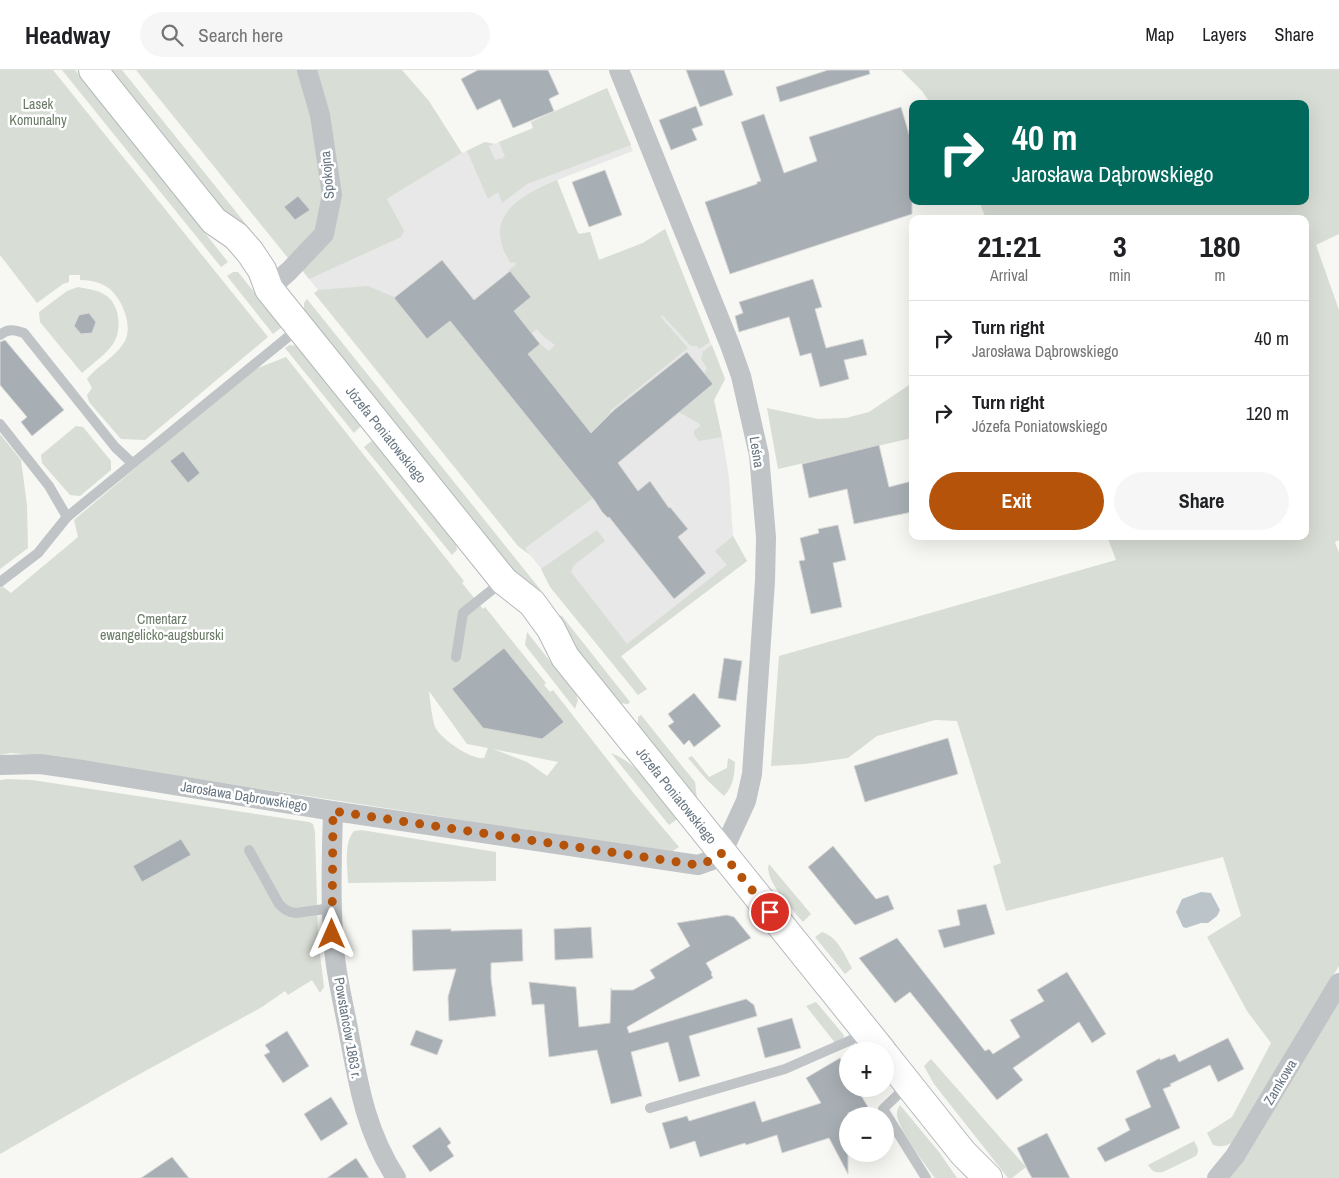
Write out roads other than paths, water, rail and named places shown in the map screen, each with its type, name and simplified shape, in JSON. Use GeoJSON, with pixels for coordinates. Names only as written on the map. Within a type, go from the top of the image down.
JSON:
{"type":"FeatureCollection","features":[{"type":"Feature","properties":{"kind":"street","name":"Józefa Poniatowskiego"},"geometry":{"type":"LineString","coordinates":[[93,70],[214,221],[237,263],[250,278],[269,289],[504,580],[532,603],[551,629],[565,657],[874,1041]]}},
{"type":"Feature","properties":{"kind":"street","name":"Spokojna"},"geometry":{"type":"LineString","coordinates":[[269,289],[324,234],[332,195],[320,115],[307,70]]}},
{"type":"Feature","properties":{"kind":"street","name":"Leśna"},"geometry":{"type":"LineString","coordinates":[[618,70],[730,345],[741,376],[759,455],[766,537],[765,581],[752,774],[746,801],[722,853]]}},
{"type":"Feature","properties":{"kind":"street","name":"Jarosława Dąbrowskiego"},"geometry":{"type":"LineString","coordinates":[[0,764],[40,764],[82,770],[333,811],[698,865],[715,859],[722,853]]}},
{"type":"Feature","properties":{"kind":"street","name":"Powstańców 1863 r."},"geometry":{"type":"LineString","coordinates":[[333,811],[332,934],[339,977],[362,1098],[370,1126],[381,1152],[396,1178]]}},
{"type":"Feature","properties":{"kind":"street","name":"Zamkowa"},"geometry":{"type":"LineString","coordinates":[[1217,1178],[1235,1156],[1339,983]]}},
{"type":"Feature","properties":{"kind":"street"},"geometry":{"type":"LineString","coordinates":[[894,1066],[963,1153],[988,1178]]}},
{"type":"Feature","properties":{"kind":"street"},"geometry":{"type":"LineString","coordinates":[[963,1153],[976,1178]]}},
{"type":"Feature","properties":{"kind":"lane"},"geometry":{"type":"LineString","coordinates":[[0,582],[38,553],[67,517],[300,328]]}},
{"type":"Feature","properties":{"kind":"lane"},"geometry":{"type":"LineString","coordinates":[[0,335],[3,332],[14,329],[24,333],[115,448],[132,463]]}},
{"type":"Feature","properties":{"kind":"lane"},"geometry":{"type":"LineString","coordinates":[[0,424],[49,486],[67,517]]}},
{"type":"Feature","properties":{"kind":"lane"},"geometry":{"type":"LineString","coordinates":[[456,657],[463,613],[504,580]]}},
{"type":"Feature","properties":{"kind":"lane"},"geometry":{"type":"LineString","coordinates":[[248,850],[284,910],[296,913],[332,908]]}},
{"type":"Feature","properties":{"kind":"lane"},"geometry":{"type":"LineString","coordinates":[[650,1108],[785,1069],[851,1040],[874,1041]]}},
{"type":"Feature","properties":{"kind":"lane"},"geometry":{"type":"LineString","coordinates":[[908,1084],[882,1109],[926,1178]]}},
{"type":"Feature","properties":{"kind":"park label","name":"Lasek Komunalny"},"geometry":{"type":"Point","coordinates":[38,112]}},
{"type":"Feature","properties":{"kind":"park label","name":"Cmentarz ewangelicko-augsburski"},"geometry":{"type":"Point","coordinates":[162,628]}}]}
